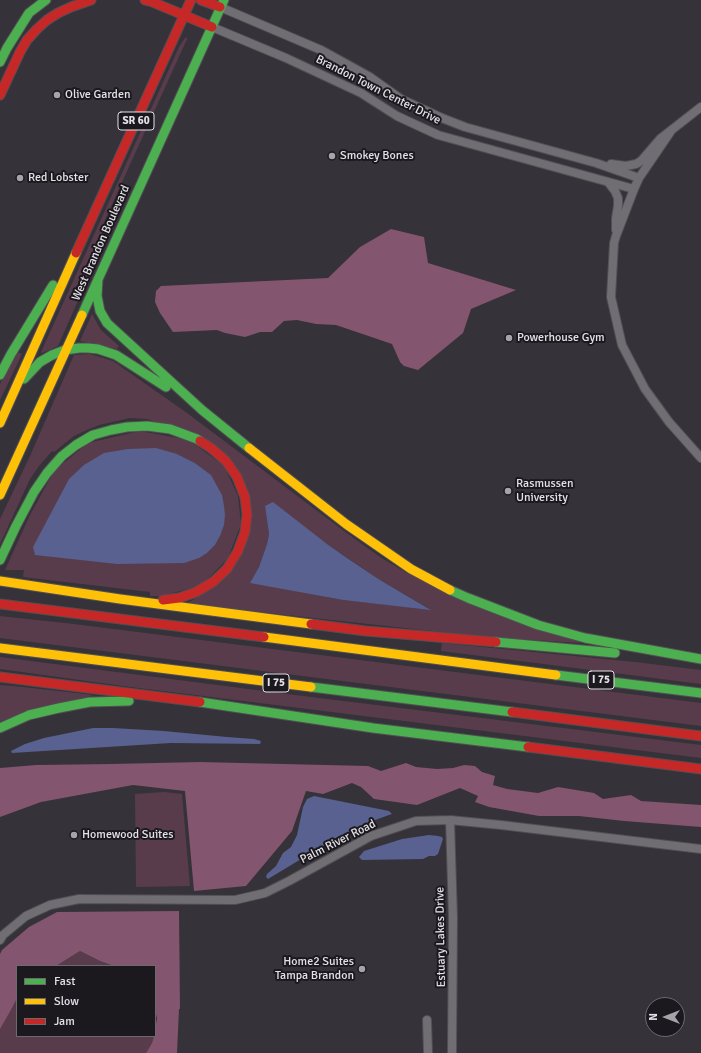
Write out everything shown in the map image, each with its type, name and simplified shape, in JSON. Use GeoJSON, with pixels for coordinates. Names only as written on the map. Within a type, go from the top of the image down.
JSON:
{"type":"FeatureCollection","features":[{"type":"Feature","properties":{"kind":"main road"},"geometry":{"type":"LineString","coordinates":[[0,62],[29,13],[46,0]]}},
{"type":"Feature","properties":{"kind":"main road"},"geometry":{"type":"LineString","coordinates":[[0,95],[20,52],[27,40],[37,29],[58,13],[91,0]]}},
{"type":"Feature","properties":{"kind":"main road"},"geometry":{"type":"LineString","coordinates":[[145,0],[212,27]]}},
{"type":"Feature","properties":{"kind":"main road","name":"West Brandon Boulevard"},"geometry":{"type":"LineString","coordinates":[[0,423],[191,0]]}},
{"type":"Feature","properties":{"kind":"main road"},"geometry":{"type":"LineString","coordinates":[[201,0],[222,4]]}},
{"type":"Feature","properties":{"kind":"main road","name":"West Brandon Boulevard"},"geometry":{"type":"LineString","coordinates":[[0,495],[222,4]]}},
{"type":"Feature","properties":{"kind":"main road"},"geometry":{"type":"LineString","coordinates":[[0,375],[11,354],[88,226]]}},
{"type":"Feature","properties":{"kind":"main road"},"geometry":{"type":"LineString","coordinates":[[98,279],[98,304],[107,323],[202,410],[264,461],[346,524],[411,569],[468,598],[550,629],[585,638],[698,659]]}},
{"type":"Feature","properties":{"kind":"main road"},"geometry":{"type":"LineString","coordinates":[[13,393],[40,362],[52,355],[65,350],[79,348],[98,349],[116,355],[202,410]]}},
{"type":"Feature","properties":{"kind":"main road"},"geometry":{"type":"LineString","coordinates":[[0,560],[34,492],[47,473],[62,456],[76,445],[93,435],[111,430],[140,426],[170,429],[197,439],[211,448],[226,461],[237,477],[245,497],[247,515],[245,532],[238,551],[227,569],[214,582],[196,592],[179,598],[151,601],[120,599]]}},
{"type":"Feature","properties":{"kind":"main road"},"geometry":{"type":"LineString","coordinates":[[3,581],[120,599],[366,631],[698,659]]}},
{"type":"Feature","properties":{"kind":"main road","name":"I 75"},"geometry":{"type":"LineString","coordinates":[[0,604],[701,693]]}},
{"type":"Feature","properties":{"kind":"main road","name":"I 75"},"geometry":{"type":"LineString","coordinates":[[0,648],[701,736]]}},
{"type":"Feature","properties":{"kind":"main road"},"geometry":{"type":"LineString","coordinates":[[0,677],[206,703],[373,728],[701,769]]}},
{"type":"Feature","properties":{"kind":"main road"},"geometry":{"type":"LineString","coordinates":[[0,728],[29,715],[90,702],[206,703]]}},
{"type":"Feature","properties":{"kind":"street","name":"Brandon Town Center Drive"},"geometry":{"type":"LineString","coordinates":[[222,4],[321,50],[370,77],[401,99],[442,118],[465,127],[596,163],[640,178]]}},
{"type":"Feature","properties":{"kind":"street","name":"Brandon Town Center Drive"},"geometry":{"type":"LineString","coordinates":[[212,27],[286,58],[361,93],[397,116],[438,135],[634,189]]}},
{"type":"Feature","properties":{"kind":"street","name":"Brandon Town Center Drive"},"geometry":{"type":"LineString","coordinates":[[596,163],[626,166],[636,164],[641,161],[660,139],[695,111],[701,108]]}},
{"type":"Feature","properties":{"kind":"street","name":"Brandon Town Center Drive"},"geometry":{"type":"LineString","coordinates":[[671,131],[634,189],[616,236],[614,243],[611,297],[622,345],[645,389],[669,422],[701,458]]}},
{"type":"Feature","properties":{"kind":"street","name":"Brandon Town Center Drive"},"geometry":{"type":"LineString","coordinates":[[608,182],[618,198],[616,236]]}},
{"type":"Feature","properties":{"kind":"street","name":"Palm River Road"},"geometry":{"type":"LineString","coordinates":[[0,940],[3,935],[26,916],[50,905],[79,899],[234,900],[264,893],[371,836],[416,821],[450,820],[509,826],[701,850]]}},
{"type":"Feature","properties":{"kind":"street","name":"Estuary Lakes Drive"},"geometry":{"type":"LineString","coordinates":[[450,820],[453,918],[452,1053]]}},
{"type":"Feature","properties":{"kind":"street"},"geometry":{"type":"LineString","coordinates":[[428,1020],[428,1053]]}},
{"type":"Feature","properties":{"kind":"shaded area"},"geometry":{"type":"Polygon","coordinates":[[[185,38],[187,39],[104,222],[99,253],[58,346],[42,353],[41,352],[179,47],[185,38]]]}},
{"type":"Feature","properties":{"kind":"shaded area"},"geometry":{"type":"Polygon","coordinates":[[[391,229],[424,237],[428,263],[516,290],[471,309],[463,333],[418,370],[404,366],[400,362],[392,344],[336,325],[316,324],[297,320],[284,321],[272,332],[260,332],[245,337],[217,330],[173,332],[160,313],[155,302],[156,291],[161,286],[328,278],[360,247],[391,229]]]}},
{"type":"Feature","properties":{"kind":"shaded area"},"geometry":{"type":"Polygon","coordinates":[[[92,314],[101,330],[119,346],[117,349],[80,341],[92,314]]]}},
{"type":"Feature","properties":{"kind":"shaded area"},"geometry":{"type":"Polygon","coordinates":[[[17,352],[22,354],[0,400],[0,384],[17,352]]]}},
{"type":"Feature","properties":{"kind":"shaded area"},"geometry":{"type":"Polygon","coordinates":[[[90,354],[113,361],[187,413],[344,531],[380,557],[405,572],[581,643],[486,637],[187,604],[197,597],[249,532],[231,461],[148,419],[130,418],[99,425],[74,436],[54,452],[52,451],[30,479],[0,544],[0,519],[30,456],[74,355],[90,354]],[[265,506],[269,534],[259,567],[251,582],[343,600],[430,609],[380,580],[327,544],[265,506]]]}},
{"type":"Feature","properties":{"kind":"shaded area"},"geometry":{"type":"Polygon","coordinates":[[[140,431],[189,440],[224,466],[238,496],[241,524],[228,558],[202,585],[162,596],[150,596],[150,592],[23,577],[24,570],[5,570],[30,515],[54,471],[88,443],[140,431]],[[177,454],[207,553],[215,545],[220,536],[211,475],[195,463],[177,454]]]}},
{"type":"Feature","properties":{"kind":"shaded area"},"geometry":{"type":"Polygon","coordinates":[[[0,616],[701,703],[701,726],[0,638],[0,616]]]}},
{"type":"Feature","properties":{"kind":"shaded area"},"geometry":{"type":"Polygon","coordinates":[[[442,643],[701,670],[701,684],[441,651],[442,643]]]}},
{"type":"Feature","properties":{"kind":"shaded area"},"geometry":{"type":"Polygon","coordinates":[[[0,657],[701,745],[701,758],[123,686],[0,669],[0,657]]]}},
{"type":"Feature","properties":{"kind":"shaded area"},"geometry":{"type":"Polygon","coordinates":[[[0,685],[14,686],[94,695],[0,722],[0,685]]]}},
{"type":"Feature","properties":{"kind":"shaded area"},"geometry":{"type":"Polygon","coordinates":[[[200,762],[368,766],[381,771],[406,763],[416,767],[437,769],[453,768],[464,765],[475,766],[482,772],[495,776],[493,785],[507,789],[538,793],[558,787],[594,793],[603,799],[631,795],[641,801],[701,805],[701,827],[579,816],[539,816],[489,807],[475,802],[478,796],[460,788],[417,805],[374,799],[361,787],[352,783],[323,794],[306,791],[292,831],[246,886],[194,891],[185,791],[133,785],[41,802],[0,817],[0,768],[36,765],[200,762]]]}},
{"type":"Feature","properties":{"kind":"shaded area"},"geometry":{"type":"Polygon","coordinates":[[[164,792],[182,794],[190,886],[136,887],[135,794],[164,792]]]}},
{"type":"Feature","properties":{"kind":"shaded area"},"geometry":{"type":"Polygon","coordinates":[[[179,911],[180,1009],[177,1053],[146,1053],[154,1037],[156,1037],[156,965],[111,965],[80,951],[58,965],[16,965],[16,1000],[0,1029],[0,954],[2,950],[29,927],[57,912],[179,911]]]}},
{"type":"Feature","properties":{"kind":"shaded area"},"geometry":{"type":"Polygon","coordinates":[[[80,951],[111,965],[58,965],[80,951]]]}},
{"type":"Feature","properties":{"kind":"shaded area"},"geometry":{"type":"Polygon","coordinates":[[[16,998],[16,1037],[154,1037],[146,1053],[0,1053],[0,1027],[12,1008],[16,998]]]}},
{"type":"Feature","properties":{"kind":"water"},"geometry":{"type":"Polygon","coordinates":[[[156,448],[177,454],[195,463],[211,475],[222,495],[225,515],[224,525],[215,545],[207,553],[199,558],[184,563],[117,564],[35,555],[33,547],[69,479],[84,465],[104,453],[128,449],[156,448]]]}},
{"type":"Feature","properties":{"kind":"water"},"geometry":{"type":"Polygon","coordinates":[[[273,502],[350,560],[380,580],[431,610],[343,600],[250,583],[259,567],[269,534],[265,506],[273,502]]]}},
{"type":"Feature","properties":{"kind":"water"},"geometry":{"type":"Polygon","coordinates":[[[93,728],[164,731],[254,739],[261,741],[260,744],[171,743],[12,753],[11,751],[25,744],[44,738],[93,728]]]}},
{"type":"Feature","properties":{"kind":"water"},"geometry":{"type":"Polygon","coordinates":[[[314,796],[389,811],[392,814],[367,823],[336,838],[268,879],[266,877],[267,874],[276,866],[283,853],[291,847],[297,835],[303,807],[307,799],[314,796]]]}},
{"type":"Feature","properties":{"kind":"water"},"geometry":{"type":"Polygon","coordinates":[[[429,835],[442,837],[443,839],[438,854],[435,856],[429,856],[423,859],[362,860],[359,857],[364,851],[402,839],[429,835]]]}},
{"type":"Feature","properties":{"kind":"traffic: fast"},"geometry":{"type":"LineString","coordinates":[[0,62],[29,13],[46,0]]}},
{"type":"Feature","properties":{"kind":"traffic: fast"},"geometry":{"type":"LineString","coordinates":[[82,315],[224,0]]}},
{"type":"Feature","properties":{"kind":"traffic: fast"},"geometry":{"type":"LineString","coordinates":[[98,279],[97,296],[100,311],[107,323],[202,410],[249,448]]}},
{"type":"Feature","properties":{"kind":"traffic: fast"},"geometry":{"type":"LineString","coordinates":[[0,375],[53,285]]}},
{"type":"Feature","properties":{"kind":"traffic: fast"},"geometry":{"type":"LineString","coordinates":[[24,379],[40,362],[52,355],[65,350],[88,348],[98,349],[116,355],[166,387]]}},
{"type":"Feature","properties":{"kind":"traffic: fast"},"geometry":{"type":"LineString","coordinates":[[0,560],[34,492],[47,473],[62,456],[76,445],[93,435],[111,430],[127,427],[147,426],[170,429],[200,441]]}},
{"type":"Feature","properties":{"kind":"traffic: fast"},"geometry":{"type":"LineString","coordinates":[[450,590],[538,625],[585,638],[701,659]]}},
{"type":"Feature","properties":{"kind":"traffic: fast"},"geometry":{"type":"LineString","coordinates":[[496,642],[615,653]]}},
{"type":"Feature","properties":{"kind":"traffic: fast"},"geometry":{"type":"LineString","coordinates":[[556,675],[701,693]]}},
{"type":"Feature","properties":{"kind":"traffic: fast"},"geometry":{"type":"LineString","coordinates":[[311,687],[512,712]]}},
{"type":"Feature","properties":{"kind":"traffic: fast"},"geometry":{"type":"LineString","coordinates":[[0,728],[29,715],[59,708],[90,702],[129,701]]}},
{"type":"Feature","properties":{"kind":"traffic: fast"},"geometry":{"type":"LineString","coordinates":[[200,702],[373,728],[528,747]]}},
{"type":"Feature","properties":{"kind":"traffic: slow"},"geometry":{"type":"LineString","coordinates":[[0,423],[76,253]]}},
{"type":"Feature","properties":{"kind":"traffic: slow"},"geometry":{"type":"LineString","coordinates":[[0,495],[82,315]]}},
{"type":"Feature","properties":{"kind":"traffic: slow"},"geometry":{"type":"LineString","coordinates":[[249,448],[346,524],[411,569],[450,590]]}},
{"type":"Feature","properties":{"kind":"traffic: slow"},"geometry":{"type":"LineString","coordinates":[[0,581],[120,599],[311,624]]}},
{"type":"Feature","properties":{"kind":"traffic: slow"},"geometry":{"type":"LineString","coordinates":[[264,637],[556,675]]}},
{"type":"Feature","properties":{"kind":"traffic: slow"},"geometry":{"type":"LineString","coordinates":[[0,648],[311,687]]}},
{"type":"Feature","properties":{"kind":"traffic: jam"},"geometry":{"type":"LineString","coordinates":[[0,95],[20,52],[27,40],[37,29],[58,13],[91,0]]}},
{"type":"Feature","properties":{"kind":"traffic: jam"},"geometry":{"type":"LineString","coordinates":[[145,0],[212,27]]}},
{"type":"Feature","properties":{"kind":"traffic: jam"},"geometry":{"type":"LineString","coordinates":[[76,253],[191,0]]}},
{"type":"Feature","properties":{"kind":"traffic: jam"},"geometry":{"type":"LineString","coordinates":[[201,0],[220,7]]}},
{"type":"Feature","properties":{"kind":"traffic: jam"},"geometry":{"type":"LineString","coordinates":[[163,600],[179,598],[196,592],[213,582],[227,569],[238,551],[245,532],[247,515],[245,497],[237,477],[226,461],[200,441]]}},
{"type":"Feature","properties":{"kind":"traffic: jam"},"geometry":{"type":"LineString","coordinates":[[0,604],[264,637]]}},
{"type":"Feature","properties":{"kind":"traffic: jam"},"geometry":{"type":"LineString","coordinates":[[311,624],[366,631],[496,642]]}},
{"type":"Feature","properties":{"kind":"traffic: jam"},"geometry":{"type":"LineString","coordinates":[[0,677],[200,702]]}},
{"type":"Feature","properties":{"kind":"traffic: jam"},"geometry":{"type":"LineString","coordinates":[[512,712],[701,736]]}},
{"type":"Feature","properties":{"kind":"traffic: jam"},"geometry":{"type":"LineString","coordinates":[[528,747],[701,769]]}},
{"type":"Feature","properties":{"kind":"place","name":"Olive Garden"},"geometry":{"type":"Point","coordinates":[57,95]}},
{"type":"Feature","properties":{"kind":"place","name":"Smokey Bones"},"geometry":{"type":"Point","coordinates":[332,156]}},
{"type":"Feature","properties":{"kind":"place","name":"Red Lobster"},"geometry":{"type":"Point","coordinates":[20,178]}},
{"type":"Feature","properties":{"kind":"place","name":"Powerhouse Gym"},"geometry":{"type":"Point","coordinates":[509,338]}},
{"type":"Feature","properties":{"kind":"place","name":"Rasmussen University"},"geometry":{"type":"Point","coordinates":[508,491]}},
{"type":"Feature","properties":{"kind":"place","name":"Homewood Suites"},"geometry":{"type":"Point","coordinates":[74,835]}},
{"type":"Feature","properties":{"kind":"place","name":"Home2 Suites Tampa Brandon"},"geometry":{"type":"Point","coordinates":[362,969]}}]}
